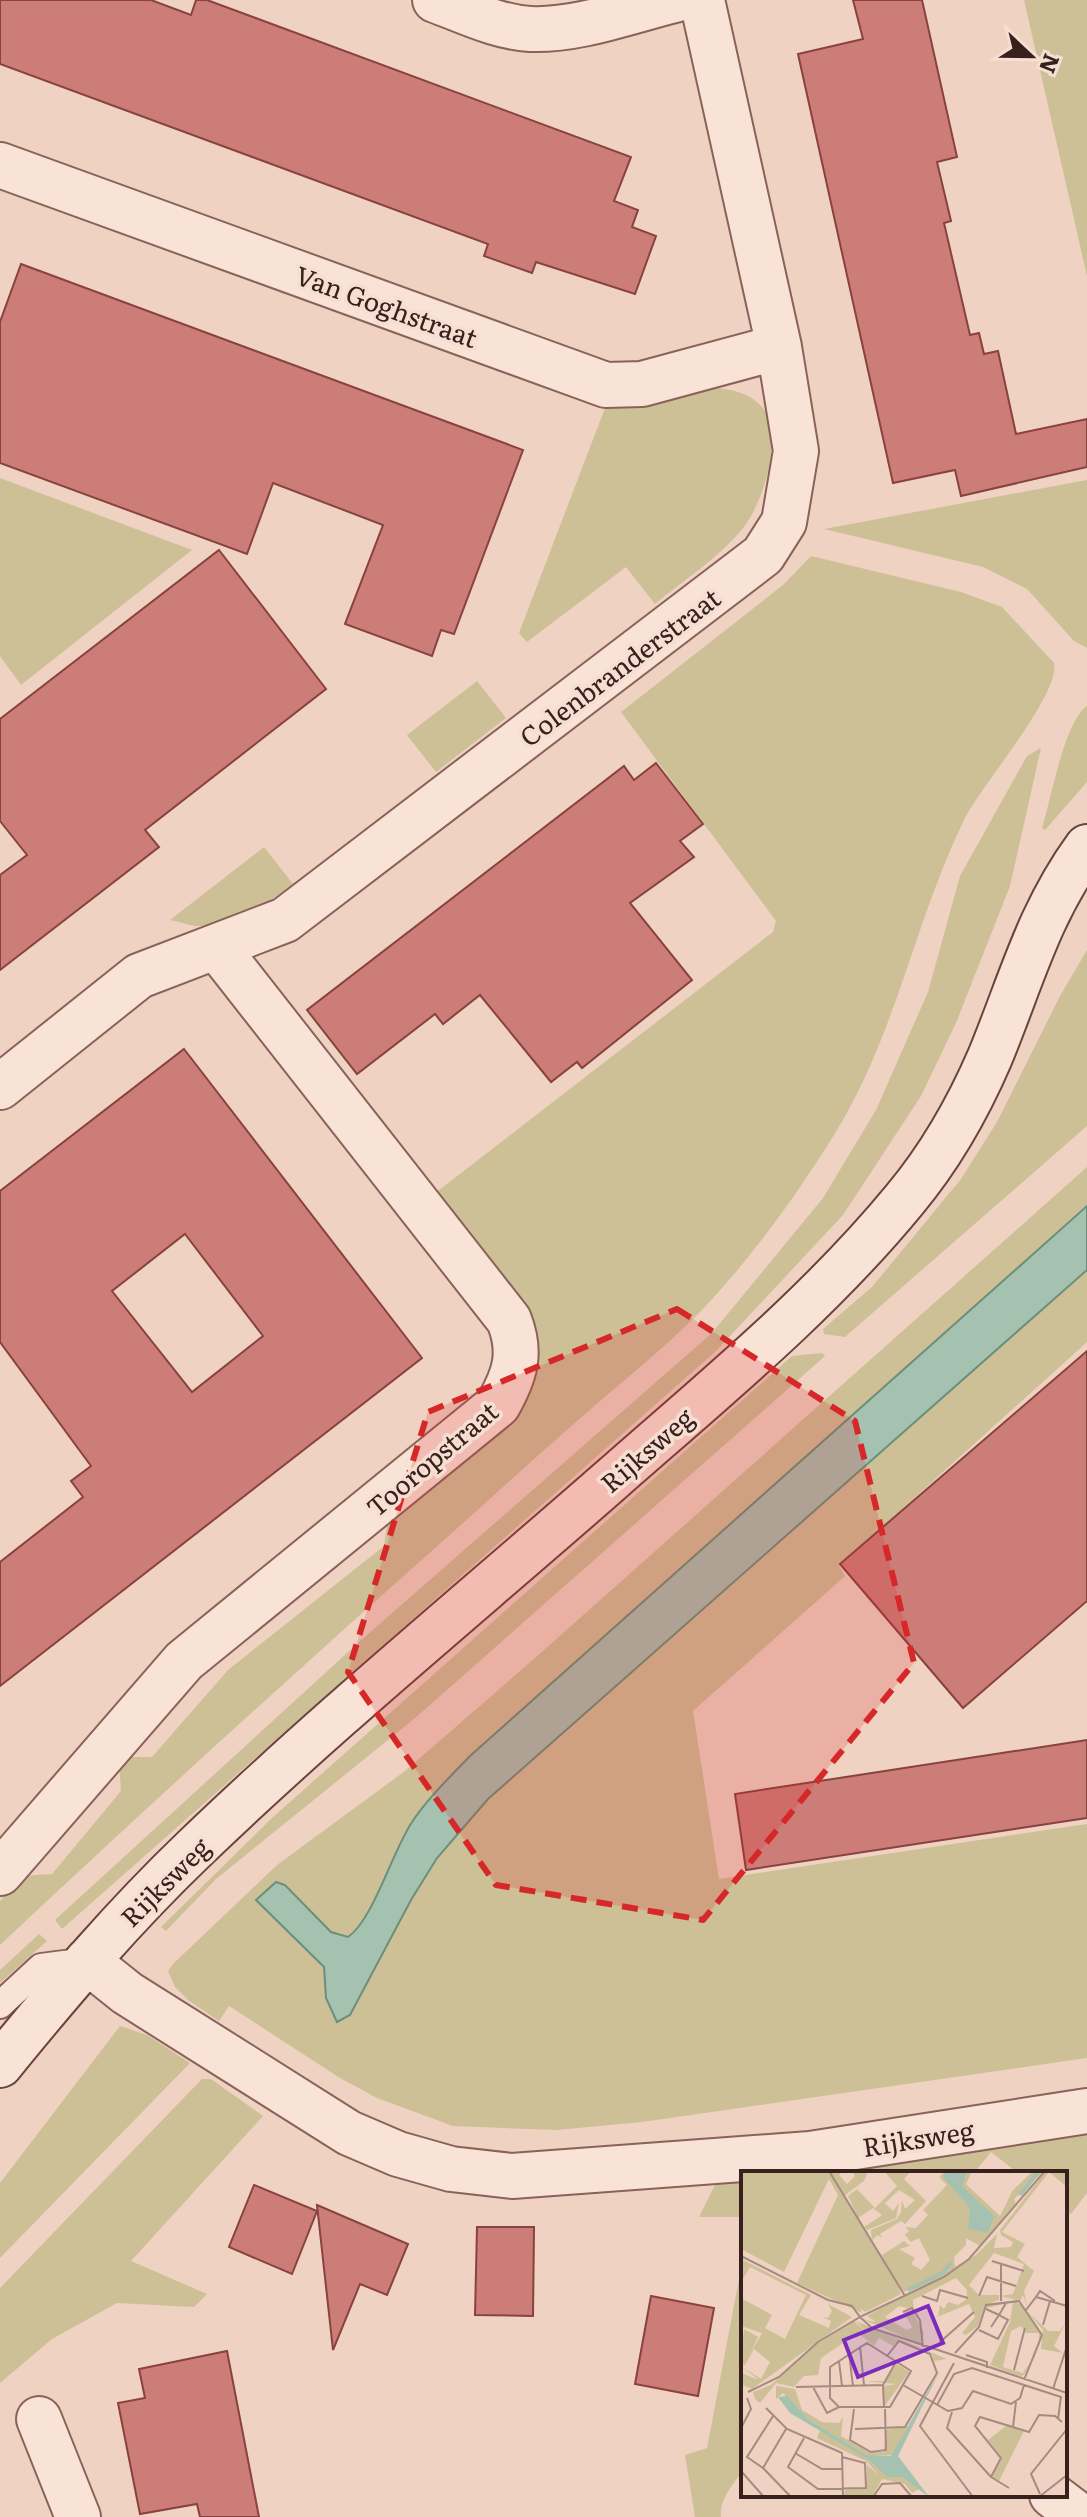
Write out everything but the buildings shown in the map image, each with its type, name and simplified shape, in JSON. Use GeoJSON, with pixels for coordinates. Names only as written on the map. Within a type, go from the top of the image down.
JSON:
{"type":"FeatureCollection","features":[{"type":"Feature","properties":{"kind":"street"},"geometry":{"type":"LineString","coordinates":[[435,0],[502,24],[530,29],[558,27],[675,0]]}},
{"type":"Feature","properties":{"kind":"street","name":"Colenbranderstraat"},"geometry":{"type":"LineString","coordinates":[[0,1087],[139,976],[218,949],[285,920],[763,555],[784,522],[796,451],[779,347],[702,0]]}},
{"type":"Feature","properties":{"kind":"street","name":"Van Goghstraat"},"geometry":{"type":"LineString","coordinates":[[0,165],[606,385],[642,384],[779,347]]}},
{"type":"Feature","properties":{"kind":"street","name":"Rijksweg"},"geometry":{"type":"LineString","coordinates":[[0,2065],[87,1961],[194,1849],[781,1330],[905,1200],[942,1150],[966,1104],[989,1058],[1034,936],[1059,884],[1087,847]]}},
{"type":"Feature","properties":{"kind":"street","name":"Tooropstraat"},"geometry":{"type":"LineString","coordinates":[[0,1873],[184,1661],[498,1405],[515,1376],[517,1354],[509,1320],[218,949]]}},
{"type":"Feature","properties":{"kind":"street","name":"Rijksweg"},"geometry":{"type":"LineString","coordinates":[[87,1961],[139,2001],[349,2133],[398,2154],[451,2169],[512,2176],[811,2164],[1087,2111]]}},
{"type":"Feature","properties":{"kind":"street"},"geometry":{"type":"LineString","coordinates":[[39,2419],[78,2517]]}},
{"type":"Feature","properties":{"kind":"street"},"geometry":{"type":"LineString","coordinates":[[1055,2497],[1081,2517]]}},
{"type":"Feature","properties":{"kind":"lane"},"geometry":{"type":"LineString","coordinates":[[0,2005],[41,1967],[87,1961]]}},
{"type":"Feature","properties":{"kind":"highlighted area"},"geometry":{"type":"Polygon","coordinates":[[[677,1309],[855,1421],[914,1663],[703,1920],[496,1885],[348,1672],[428,1412],[677,1309]]]}},
{"type":"Feature","properties":{"kind":"shaded area"},"geometry":{"type":"Polygon","coordinates":[[[1024,0],[1087,0],[1087,276],[1024,0]]]}},
{"type":"Feature","properties":{"kind":"shaded area"},"geometry":{"type":"Polygon","coordinates":[[[712,388],[732,390],[751,398],[762,407],[769,419],[772,434],[769,469],[758,503],[743,528],[712,559],[655,604],[626,567],[527,642],[519,633],[605,408],[681,398],[712,388]]]}},
{"type":"Feature","properties":{"kind":"shaded area"},"geometry":{"type":"Polygon","coordinates":[[[0,478],[192,550],[21,685],[0,656],[0,478]]]}},
{"type":"Feature","properties":{"kind":"shaded area"},"geometry":{"type":"Polygon","coordinates":[[[1087,480],[1087,648],[1074,641],[1027,589],[983,567],[824,529],[1087,480]]]}},
{"type":"Feature","properties":{"kind":"shaded area"},"geometry":{"type":"Polygon","coordinates":[[[811,556],[961,592],[1002,607],[1054,663],[1053,677],[1033,717],[963,822],[930,901],[873,1059],[834,1135],[754,1249],[688,1324],[282,1686],[0,1945],[0,1901],[21,1876],[52,1874],[121,1791],[119,1763],[123,1757],[152,1757],[228,1670],[384,1546],[388,1518],[520,1407],[434,1194],[773,932],[776,921],[621,712],[783,585],[811,556]]]}},
{"type":"Feature","properties":{"kind":"shaded area"},"geometry":{"type":"Polygon","coordinates":[[[477,681],[506,718],[436,772],[407,735],[477,681]]]}},
{"type":"Feature","properties":{"kind":"shaded area"},"geometry":{"type":"Polygon","coordinates":[[[1087,706],[1087,782],[1045,830],[1042,828],[1065,744],[1079,715],[1087,706]]]}},
{"type":"Feature","properties":{"kind":"shaded area"},"geometry":{"type":"Polygon","coordinates":[[[1041,748],[1010,886],[956,1023],[921,1096],[843,1215],[716,1351],[62,1929],[55,1920],[358,1643],[712,1333],[823,1198],[876,1110],[928,992],[960,876],[1027,756],[1041,748]]]}},
{"type":"Feature","properties":{"kind":"shaded area"},"geometry":{"type":"Polygon","coordinates":[[[264,847],[293,884],[259,907],[222,923],[195,926],[170,920],[264,847]]]}},
{"type":"Feature","properties":{"kind":"shaded area"},"geometry":{"type":"Polygon","coordinates":[[[1087,950],[1087,1126],[845,1337],[824,1334],[823,1329],[872,1287],[961,1179],[997,1122],[1060,996],[1087,950]]]}},
{"type":"Feature","properties":{"kind":"shaded area"},"geometry":{"type":"Polygon","coordinates":[[[1087,1167],[1087,1206],[470,1756],[436,1793],[364,1921],[348,1937],[331,1932],[285,1885],[276,1883],[257,1900],[324,1967],[326,1998],[350,2015],[437,1858],[488,1799],[1087,1270],[1087,1342],[839,1566],[845,1576],[693,1711],[719,1879],[1087,1824],[1087,2058],[642,2122],[556,2130],[453,2126],[377,2098],[340,2078],[229,2006],[219,2021],[175,1987],[168,1971],[174,1963],[277,1865],[405,1771],[1087,1167]]]}},
{"type":"Feature","properties":{"kind":"shaded area"},"geometry":{"type":"Polygon","coordinates":[[[1087,1206],[1087,1270],[488,1799],[437,1858],[350,2015],[337,2022],[326,1998],[324,1967],[256,1900],[276,1882],[285,1885],[331,1932],[348,1937],[366,1916],[412,1822],[470,1756],[1087,1206]]]}},
{"type":"Feature","properties":{"kind":"shaded area"},"geometry":{"type":"Polygon","coordinates":[[[822,1353],[825,1356],[414,1719],[216,1879],[166,1931],[161,1927],[272,1818],[792,1356],[822,1353]]]}},
{"type":"Feature","properties":{"kind":"shaded area"},"geometry":{"type":"Polygon","coordinates":[[[39,1934],[47,1941],[0,1983],[0,1970],[39,1934]]]}},
{"type":"Feature","properties":{"kind":"shaded area"},"geometry":{"type":"Polygon","coordinates":[[[120,2026],[147,2035],[190,2063],[0,2258],[0,2183],[120,2026]]]}},
{"type":"Feature","properties":{"kind":"shaded area"},"geometry":{"type":"Polygon","coordinates":[[[202,2079],[211,2079],[263,2116],[131,2261],[207,2294],[194,2307],[117,2303],[52,2339],[0,2383],[0,2288],[202,2079]]]}},
{"type":"Feature","properties":{"kind":"shaded area"},"geometry":{"type":"Polygon","coordinates":[[[1083,2132],[1087,2134],[1087,2193],[1071,2214],[1067,2211],[1067,2171],[1015,2171],[991,2152],[976,2171],[855,2171],[857,2168],[1083,2132]]]}},
{"type":"Feature","properties":{"kind":"shaded area"},"geometry":{"type":"Polygon","coordinates":[[[716,2183],[741,2183],[741,2217],[699,2217],[716,2183]]]}},
{"type":"Feature","properties":{"kind":"shaded area"},"geometry":{"type":"Polygon","coordinates":[[[741,2269],[741,2474],[724,2498],[721,2517],[695,2517],[685,2455],[707,2448],[741,2269]]]}}]}
